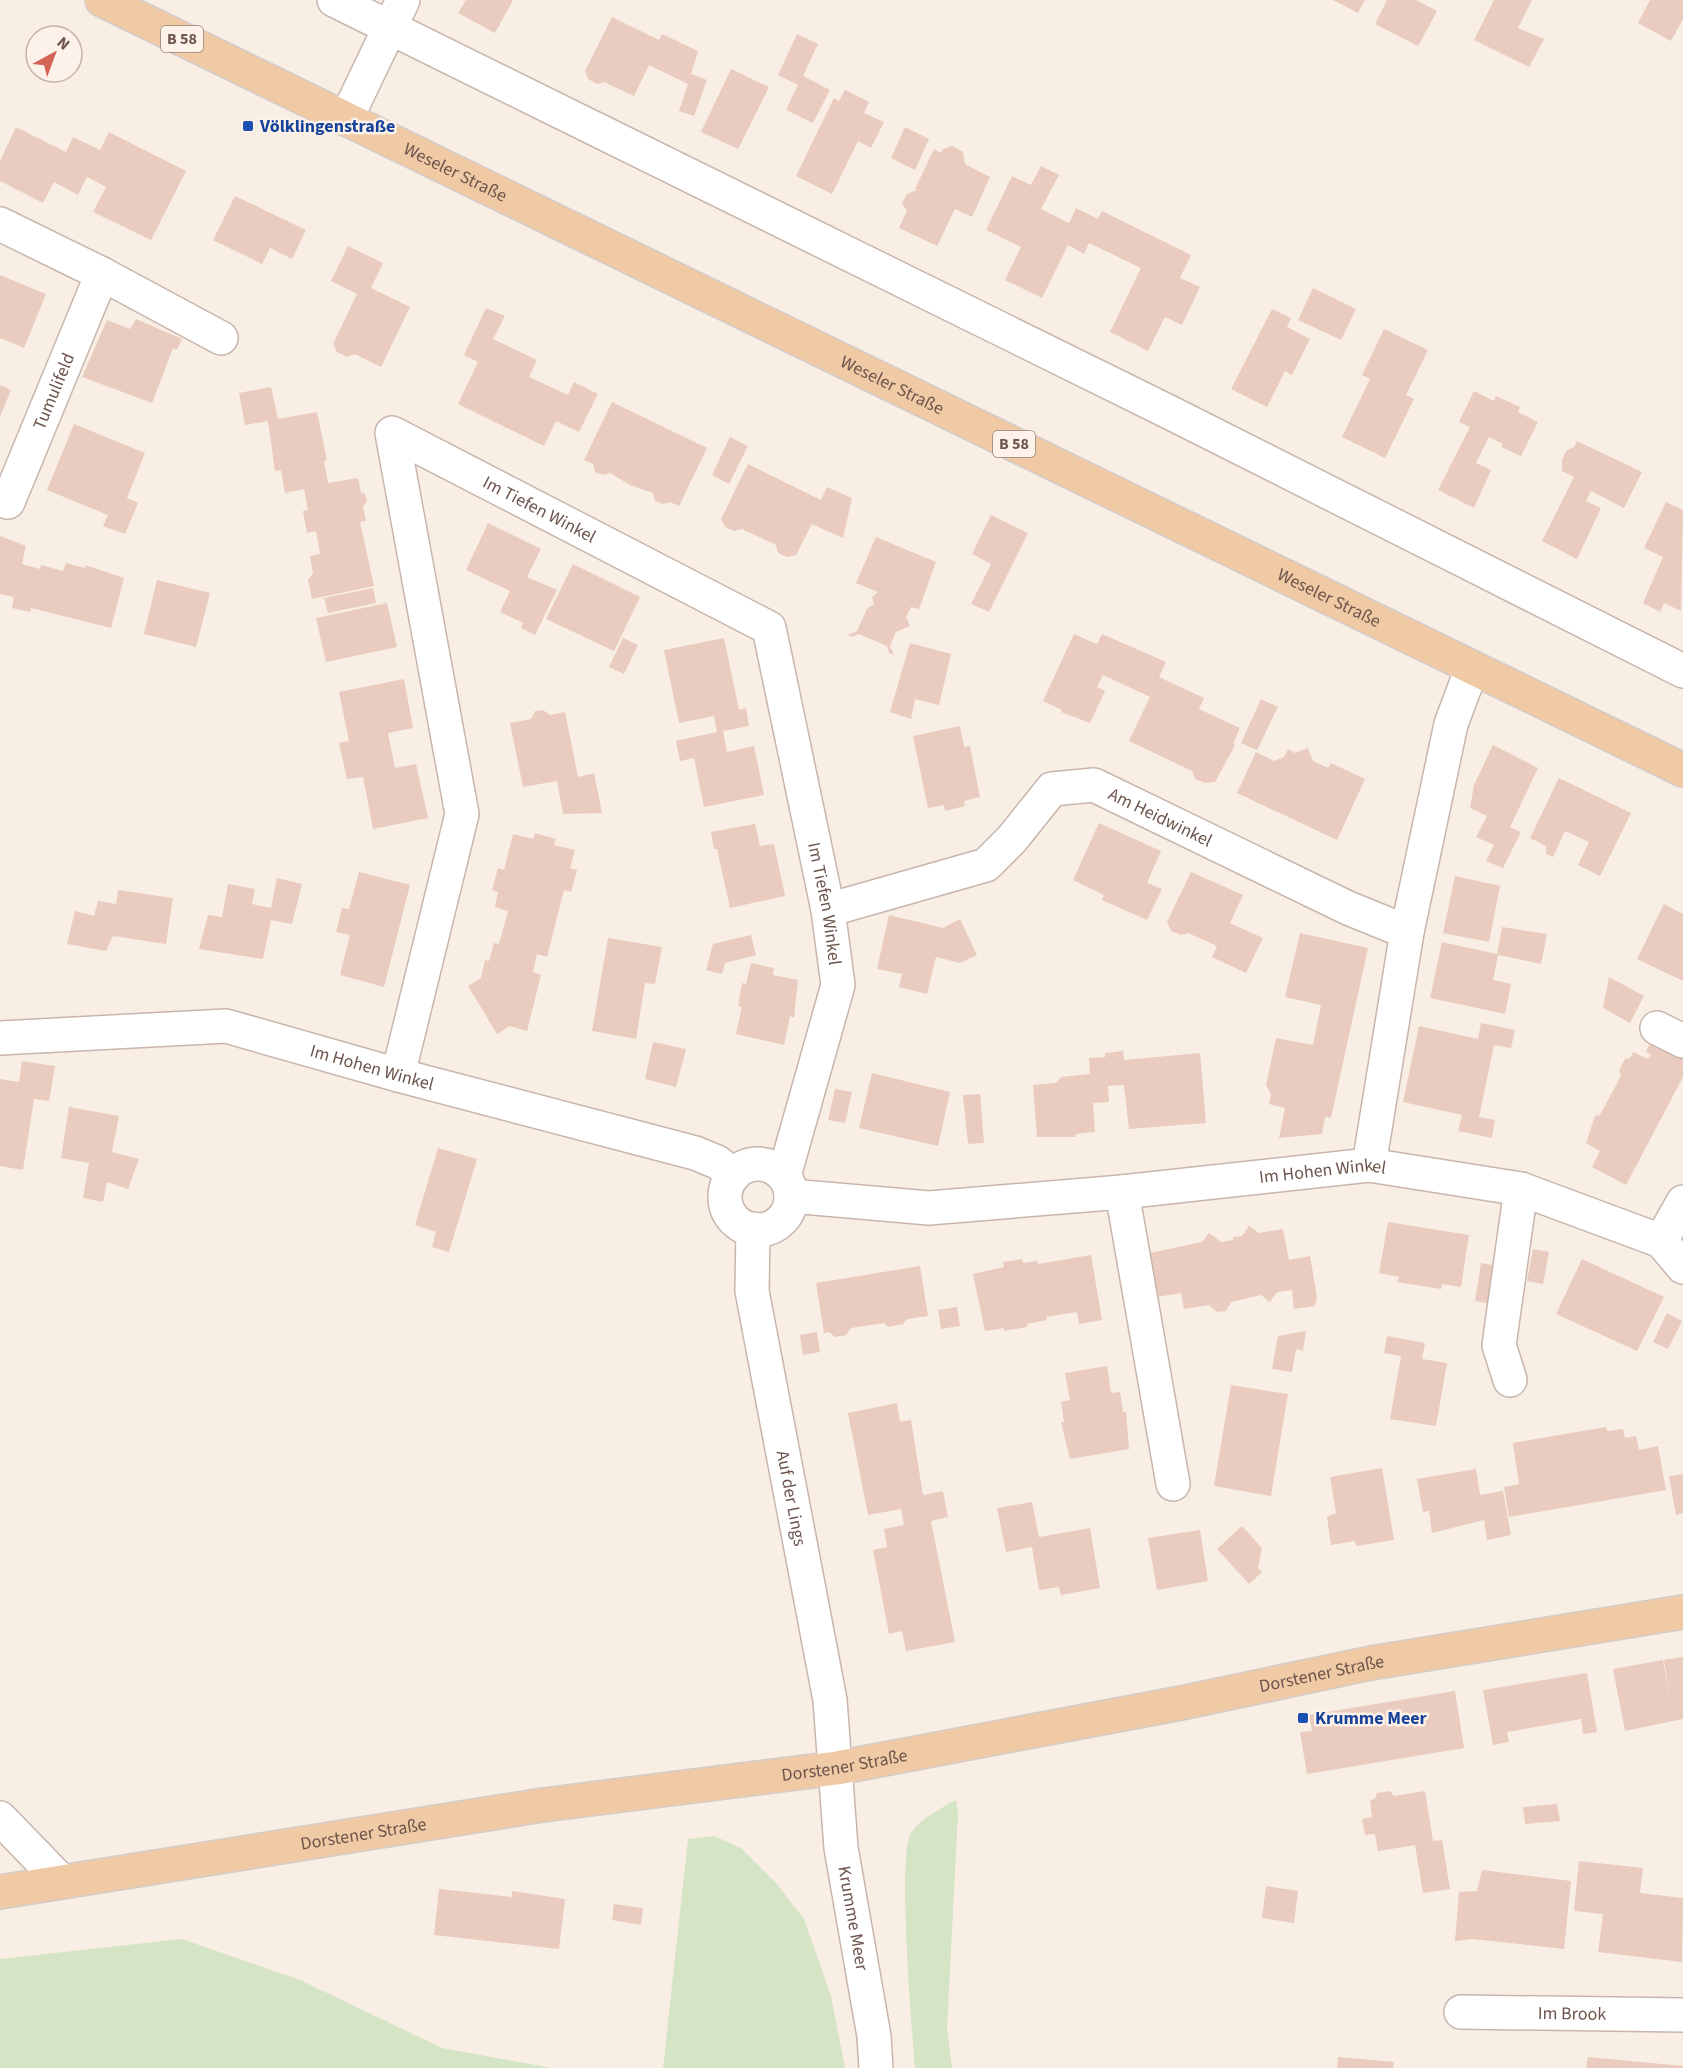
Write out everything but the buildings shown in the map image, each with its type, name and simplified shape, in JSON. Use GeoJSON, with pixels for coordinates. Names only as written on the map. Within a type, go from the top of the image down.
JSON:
{"type":"FeatureCollection","features":[{"type":"Feature","properties":{"kind":"main road","name":"Weseler Straße"},"geometry":{"type":"LineString","coordinates":[[102,0],[1683,770]]}},
{"type":"Feature","properties":{"kind":"main road","name":"Dorstener Straße"},"geometry":{"type":"LineString","coordinates":[[0,1892],[543,1805],[837,1768],[1181,1703],[1371,1663],[1683,1612]]}},
{"type":"Feature","properties":{"kind":"street"},"geometry":{"type":"LineString","coordinates":[[334,0],[396,14],[1162,409],[1683,671]]}},
{"type":"Feature","properties":{"kind":"street"},"geometry":{"type":"LineString","coordinates":[[346,118],[396,14]]}},
{"type":"Feature","properties":{"kind":"street"},"geometry":{"type":"LineString","coordinates":[[0,224],[102,274],[221,338]]}},
{"type":"Feature","properties":{"kind":"street","name":"Tumulifeld"},"geometry":{"type":"LineString","coordinates":[[0,500],[8,502],[102,274]]}},
{"type":"Feature","properties":{"kind":"street","name":"Im Tiefen Winkel"},"geometry":{"type":"LineString","coordinates":[[398,1074],[462,814],[392,433],[769,628],[828,910],[838,985],[788,1186]]}},
{"type":"Feature","properties":{"kind":"street"},"geometry":{"type":"LineString","coordinates":[[1369,1165],[1407,932],[1451,724],[1472,668]]}},
{"type":"Feature","properties":{"kind":"street","name":"Am Heidwinkel"},"geometry":{"type":"LineString","coordinates":[[828,910],[986,865],[1012,839],[1052,789],[1094,785],[1348,908],[1407,932]]}},
{"type":"Feature","properties":{"kind":"street","name":"Im Hohen Winkel"},"geometry":{"type":"LineString","coordinates":[[0,1038],[225,1026],[695,1153],[717,1161],[734,1175],[750,1165],[759,1164],[769,1166],[788,1186],[929,1208],[1122,1192],[1369,1165],[1521,1189],[1661,1241],[1683,1267]]}},
{"type":"Feature","properties":{"kind":"street"},"geometry":{"type":"LineString","coordinates":[[734,1175],[726,1190],[727,1208],[737,1222],[753,1229],[763,1230],[780,1222],[786,1214],[788,1186]]}},
{"type":"Feature","properties":{"kind":"street"},"geometry":{"type":"LineString","coordinates":[[1510,1380],[1500,1345],[1521,1189]]}},
{"type":"Feature","properties":{"kind":"street"},"geometry":{"type":"LineString","coordinates":[[1122,1192],[1173,1484]]}},
{"type":"Feature","properties":{"kind":"street"},"geometry":{"type":"LineString","coordinates":[[1661,1241],[1683,1202]]}},
{"type":"Feature","properties":{"kind":"street","name":"Auf der Lings"},"geometry":{"type":"LineString","coordinates":[[753,1229],[752,1291],[830,1700],[837,1768]]}},
{"type":"Feature","properties":{"kind":"street","name":"Krumme Meer"},"geometry":{"type":"LineString","coordinates":[[837,1768],[841,1848],[874,2036],[876,2068]]}},
{"type":"Feature","properties":{"kind":"street"},"geometry":{"type":"LineString","coordinates":[[0,1818],[60,1881]]}},
{"type":"Feature","properties":{"kind":"street","name":"Im Brook"},"geometry":{"type":"LineString","coordinates":[[1461,2012],[1683,2015]]}},
{"type":"Feature","properties":{"kind":"green space"},"geometry":{"type":"Polygon","coordinates":[[[956,1800],[958,1814],[947,2028],[952,2068],[915,2068],[905,1907],[907,1848],[911,1833],[920,1822],[956,1800]]]}},
{"type":"Feature","properties":{"kind":"green space"},"geometry":{"type":"Polygon","coordinates":[[[714,1836],[741,1848],[776,1883],[804,1919],[831,1996],[845,2068],[663,2068],[688,1839],[714,1836]]]}},
{"type":"Feature","properties":{"kind":"green space"},"geometry":{"type":"Polygon","coordinates":[[[182,1939],[300,1980],[442,2048],[551,2068],[0,2068],[0,1959],[182,1939]]]}},
{"type":"Feature","properties":{"kind":"place","name":"Völklingenstraße"},"geometry":{"type":"Point","coordinates":[248,126]}},
{"type":"Feature","properties":{"kind":"place","name":"Krumme Meer"},"geometry":{"type":"Point","coordinates":[1303,1718]}}]}
